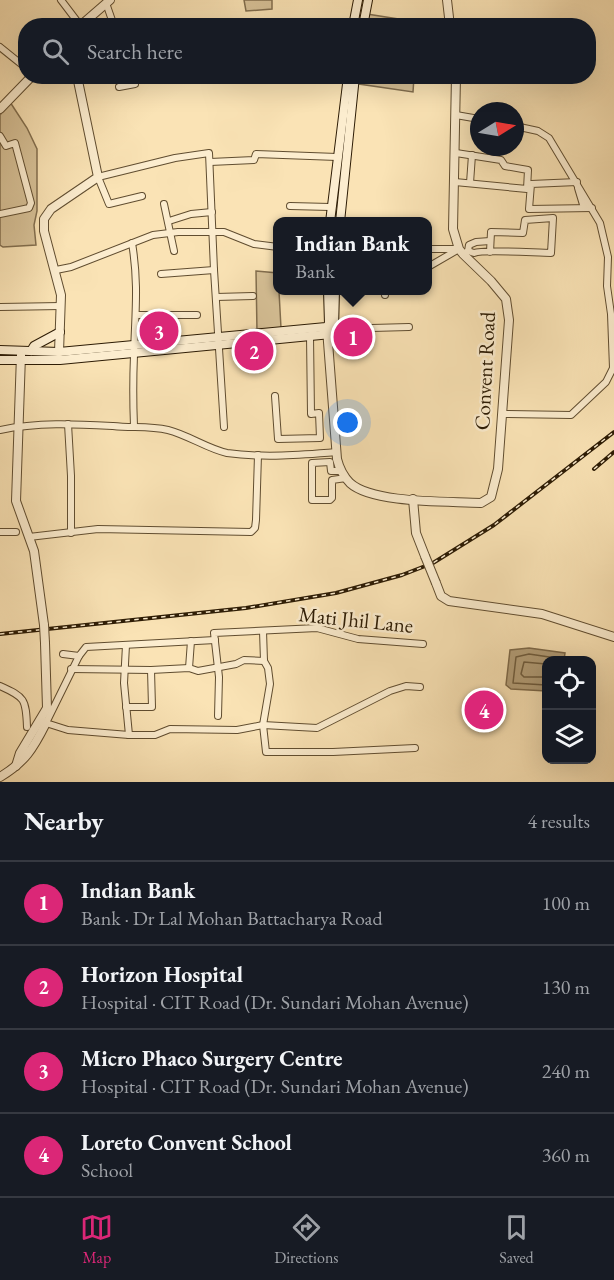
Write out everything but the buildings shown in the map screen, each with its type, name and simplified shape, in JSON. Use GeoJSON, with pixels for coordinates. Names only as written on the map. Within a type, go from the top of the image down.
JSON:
{"type":"FeatureCollection","features":[{"type":"Feature","properties":{"kind":"main road"},"geometry":{"type":"LineString","coordinates":[[355,18],[358,0]]}},
{"type":"Feature","properties":{"kind":"main road"},"geometry":{"type":"LineString","coordinates":[[365,18],[368,0]]}},
{"type":"Feature","properties":{"kind":"main road"},"geometry":{"type":"LineString","coordinates":[[330,217],[347,84]]}},
{"type":"Feature","properties":{"kind":"main road"},"geometry":{"type":"LineString","coordinates":[[341,217],[354,84]]}},
{"type":"Feature","properties":{"kind":"main road"},"geometry":{"type":"LineString","coordinates":[[328,295],[329,330]]}},
{"type":"Feature","properties":{"kind":"main road"},"geometry":{"type":"LineString","coordinates":[[329,330],[334,295]]}},
{"type":"Feature","properties":{"kind":"main road"},"geometry":{"type":"LineString","coordinates":[[220,341],[310,336],[329,330]]}},
{"type":"Feature","properties":{"kind":"main road"},"geometry":{"type":"LineString","coordinates":[[0,360],[31,351],[134,349],[329,330]]}},
{"type":"Feature","properties":{"kind":"main road"},"geometry":{"type":"LineString","coordinates":[[31,351],[34,346],[60,332]]}},
{"type":"Feature","properties":{"kind":"main road"},"geometry":{"type":"LineString","coordinates":[[0,350],[60,360],[134,349]]}},
{"type":"Feature","properties":{"kind":"street"},"geometry":{"type":"LineString","coordinates":[[61,0],[75,18]]}},
{"type":"Feature","properties":{"kind":"street"},"geometry":{"type":"LineString","coordinates":[[447,0],[449,18]]}},
{"type":"Feature","properties":{"kind":"street"},"geometry":{"type":"LineString","coordinates":[[89,18],[108,2],[112,18]]}},
{"type":"Feature","properties":{"kind":"street"},"geometry":{"type":"LineString","coordinates":[[0,47],[18,62]]}},
{"type":"Feature","properties":{"kind":"street"},"geometry":{"type":"LineString","coordinates":[[0,109],[24,84]]}},
{"type":"Feature","properties":{"kind":"street"},"geometry":{"type":"LineString","coordinates":[[79,84],[98,177],[109,204],[142,196]]}},
{"type":"Feature","properties":{"kind":"street"},"geometry":{"type":"LineString","coordinates":[[119,87],[135,84]]}},
{"type":"Feature","properties":{"kind":"street"},"geometry":{"type":"LineString","coordinates":[[456,84],[453,229],[464,251]]}},
{"type":"Feature","properties":{"kind":"street"},"geometry":{"type":"LineString","coordinates":[[456,115],[470,117]]}},
{"type":"Feature","properties":{"kind":"street"},"geometry":{"type":"LineString","coordinates":[[502,414],[571,415],[606,382],[613,368],[611,314],[607,286],[608,257],[600,223],[549,138],[537,131],[524,128]]}},
{"type":"Feature","properties":{"kind":"street"},"geometry":{"type":"LineString","coordinates":[[0,136],[6,146],[15,143],[31,203],[29,208],[0,214]]}},
{"type":"Feature","properties":{"kind":"street"},"geometry":{"type":"LineString","coordinates":[[59,352],[61,295],[44,231],[44,219],[51,209],[98,177],[132,167],[209,153],[224,427]]}},
{"type":"Feature","properties":{"kind":"street"},"geometry":{"type":"LineString","coordinates":[[456,153],[470,155]]}},
{"type":"Feature","properties":{"kind":"street"},"geometry":{"type":"LineString","coordinates":[[210,162],[254,160],[256,154],[337,157]]}},
{"type":"Feature","properties":{"kind":"street"},"geometry":{"type":"LineString","coordinates":[[470,183],[472,156]]}},
{"type":"Feature","properties":{"kind":"street"},"geometry":{"type":"LineString","coordinates":[[455,182],[527,189],[528,170],[505,166],[501,160],[478,156]]}},
{"type":"Feature","properties":{"kind":"street"},"geometry":{"type":"LineString","coordinates":[[576,183],[531,184],[529,209],[592,208]]}},
{"type":"Feature","properties":{"kind":"street"},"geometry":{"type":"LineString","coordinates":[[576,183],[584,208]]}},
{"type":"Feature","properties":{"kind":"street"},"geometry":{"type":"LineString","coordinates":[[164,204],[174,251]]}},
{"type":"Feature","properties":{"kind":"street"},"geometry":{"type":"LineString","coordinates":[[290,206],[330,207]]}},
{"type":"Feature","properties":{"kind":"street"},"geometry":{"type":"LineString","coordinates":[[169,220],[191,214],[213,212]]}},
{"type":"Feature","properties":{"kind":"street"},"geometry":{"type":"LineString","coordinates":[[432,249],[474,253],[479,251],[490,252],[551,253],[553,218],[525,220],[523,233],[491,232],[490,252]]}},
{"type":"Feature","properties":{"kind":"street"},"geometry":{"type":"LineString","coordinates":[[56,270],[70,267],[153,235],[171,233],[224,232],[254,244],[273,246]]}},
{"type":"Feature","properties":{"kind":"street"},"geometry":{"type":"LineString","coordinates":[[432,265],[464,251],[476,242],[490,241]]}},
{"type":"Feature","properties":{"kind":"street"},"geometry":{"type":"LineString","coordinates":[[132,243],[137,272],[134,426]]}},
{"type":"Feature","properties":{"kind":"street","name":"Convent Road"},"geometry":{"type":"LineString","coordinates":[[412,499],[481,502],[491,497],[498,469],[509,320],[506,299],[464,251]]}},
{"type":"Feature","properties":{"kind":"street"},"geometry":{"type":"LineString","coordinates":[[161,274],[214,270]]}},
{"type":"Feature","properties":{"kind":"street"},"geometry":{"type":"LineString","coordinates":[[216,297],[253,296]]}},
{"type":"Feature","properties":{"kind":"street"},"geometry":{"type":"LineString","coordinates":[[0,307],[61,306]]}},
{"type":"Feature","properties":{"kind":"street"},"geometry":{"type":"LineString","coordinates":[[137,315],[196,315]]}},
{"type":"Feature","properties":{"kind":"street"},"geometry":{"type":"LineString","coordinates":[[409,327],[329,330],[336,452],[343,474],[350,483],[361,489],[387,498],[412,499],[416,533],[441,596],[449,601],[542,614],[614,637]]}},
{"type":"Feature","properties":{"kind":"street"},"geometry":{"type":"LineString","coordinates":[[275,396],[278,439],[320,438],[319,413],[311,414],[310,336]]}},
{"type":"Feature","properties":{"kind":"street"},"geometry":{"type":"LineString","coordinates":[[16,766],[20,753],[47,708],[44,625],[38,572],[16,501],[21,355]]}},
{"type":"Feature","properties":{"kind":"street"},"geometry":{"type":"LineString","coordinates":[[0,430],[19,426],[68,424],[134,426],[169,430],[219,451],[258,454],[336,452]]}},
{"type":"Feature","properties":{"kind":"street"},"geometry":{"type":"LineString","coordinates":[[68,424],[70,532]]}},
{"type":"Feature","properties":{"kind":"street"},"geometry":{"type":"LineString","coordinates":[[29,537],[98,530],[251,532],[255,528],[256,520],[258,454]]}},
{"type":"Feature","properties":{"kind":"street"},"geometry":{"type":"LineString","coordinates":[[330,462],[332,480],[332,498],[327,501],[312,500],[312,463],[330,462]]}},
{"type":"Feature","properties":{"kind":"street"},"geometry":{"type":"LineString","coordinates":[[331,471],[343,474]]}},
{"type":"Feature","properties":{"kind":"street"},"geometry":{"type":"LineString","coordinates":[[332,480],[343,474]]}},
{"type":"Feature","properties":{"kind":"street"},"geometry":{"type":"LineString","coordinates":[[0,532],[16,532]]}},
{"type":"Feature","properties":{"kind":"street","name":"Mati Jhil Lane"},"geometry":{"type":"LineString","coordinates":[[79,657],[86,647],[191,641],[263,630],[317,628],[358,639],[423,644]]}},
{"type":"Feature","properties":{"kind":"street"},"geometry":{"type":"LineString","coordinates":[[263,630],[264,661],[268,668],[270,684],[263,725],[266,752],[415,748]]}},
{"type":"Feature","properties":{"kind":"street"},"geometry":{"type":"LineString","coordinates":[[214,636],[220,693],[218,716]]}},
{"type":"Feature","properties":{"kind":"street"},"geometry":{"type":"LineString","coordinates":[[189,668],[191,641]]}},
{"type":"Feature","properties":{"kind":"street"},"geometry":{"type":"LineString","coordinates":[[126,645],[126,707],[129,735]]}},
{"type":"Feature","properties":{"kind":"street"},"geometry":{"type":"LineString","coordinates":[[0,777],[33,750],[71,669],[79,657],[63,654]]}},
{"type":"Feature","properties":{"kind":"street"},"geometry":{"type":"LineString","coordinates":[[71,669],[189,668],[198,671],[236,664],[244,660],[264,661]]}},
{"type":"Feature","properties":{"kind":"street"},"geometry":{"type":"LineString","coordinates":[[126,707],[152,707],[151,670]]}},
{"type":"Feature","properties":{"kind":"street"},"geometry":{"type":"LineString","coordinates":[[0,686],[22,696],[26,706],[27,727]]}},
{"type":"Feature","properties":{"kind":"street"},"geometry":{"type":"LineString","coordinates":[[46,723],[68,730],[129,735],[155,735],[170,729],[237,730],[263,725],[317,728],[390,691],[406,686],[420,687]]}},
{"type":"Feature","properties":{"kind":"shaded area"},"geometry":{"type":"Polygon","coordinates":[[[244,0],[272,0],[272,9],[246,11],[244,0]]]}},
{"type":"Feature","properties":{"kind":"shaded area"},"geometry":{"type":"Polygon","coordinates":[[[367,14],[392,18],[367,18],[367,14]]]}},
{"type":"Feature","properties":{"kind":"shaded area"},"geometry":{"type":"Polygon","coordinates":[[[359,84],[414,84],[413,92],[359,84]]]}},
{"type":"Feature","properties":{"kind":"shaded area"},"geometry":{"type":"Polygon","coordinates":[[[10,102],[37,149],[37,211],[34,225],[36,245],[3,247],[0,245],[0,115],[10,102]]]}},
{"type":"Feature","properties":{"kind":"shaded area"},"geometry":{"type":"Polygon","coordinates":[[[256,271],[273,273],[273,295],[279,295],[281,328],[257,332],[256,271]]]}},
{"type":"Feature","properties":{"kind":"water"},"geometry":{"type":"Polygon","coordinates":[[[529,648],[565,653],[565,656],[542,656],[542,691],[511,689],[506,685],[510,650],[529,648]]]}},
{"type":"Feature","properties":{"kind":"railway"},"geometry":{"type":"LineString","coordinates":[[0,634],[246,608],[336,593],[402,575],[433,563],[494,525],[614,432]]}},
{"type":"Feature","properties":{"kind":"railway"},"geometry":{"type":"LineString","coordinates":[[594,469],[614,452]]}},
{"type":"Feature","properties":{"kind":"place","name":"Micro Phaco Surgery Centre"},"geometry":{"type":"Point","coordinates":[159,331]}},
{"type":"Feature","properties":{"kind":"place","name":"Indian Bank"},"geometry":{"type":"Point","coordinates":[353,337]}},
{"type":"Feature","properties":{"kind":"place","name":"Horizon Hospital"},"geometry":{"type":"Point","coordinates":[254,351]}},
{"type":"Feature","properties":{"kind":"place","name":"Loreto Convent School"},"geometry":{"type":"Point","coordinates":[484,710]}}]}
